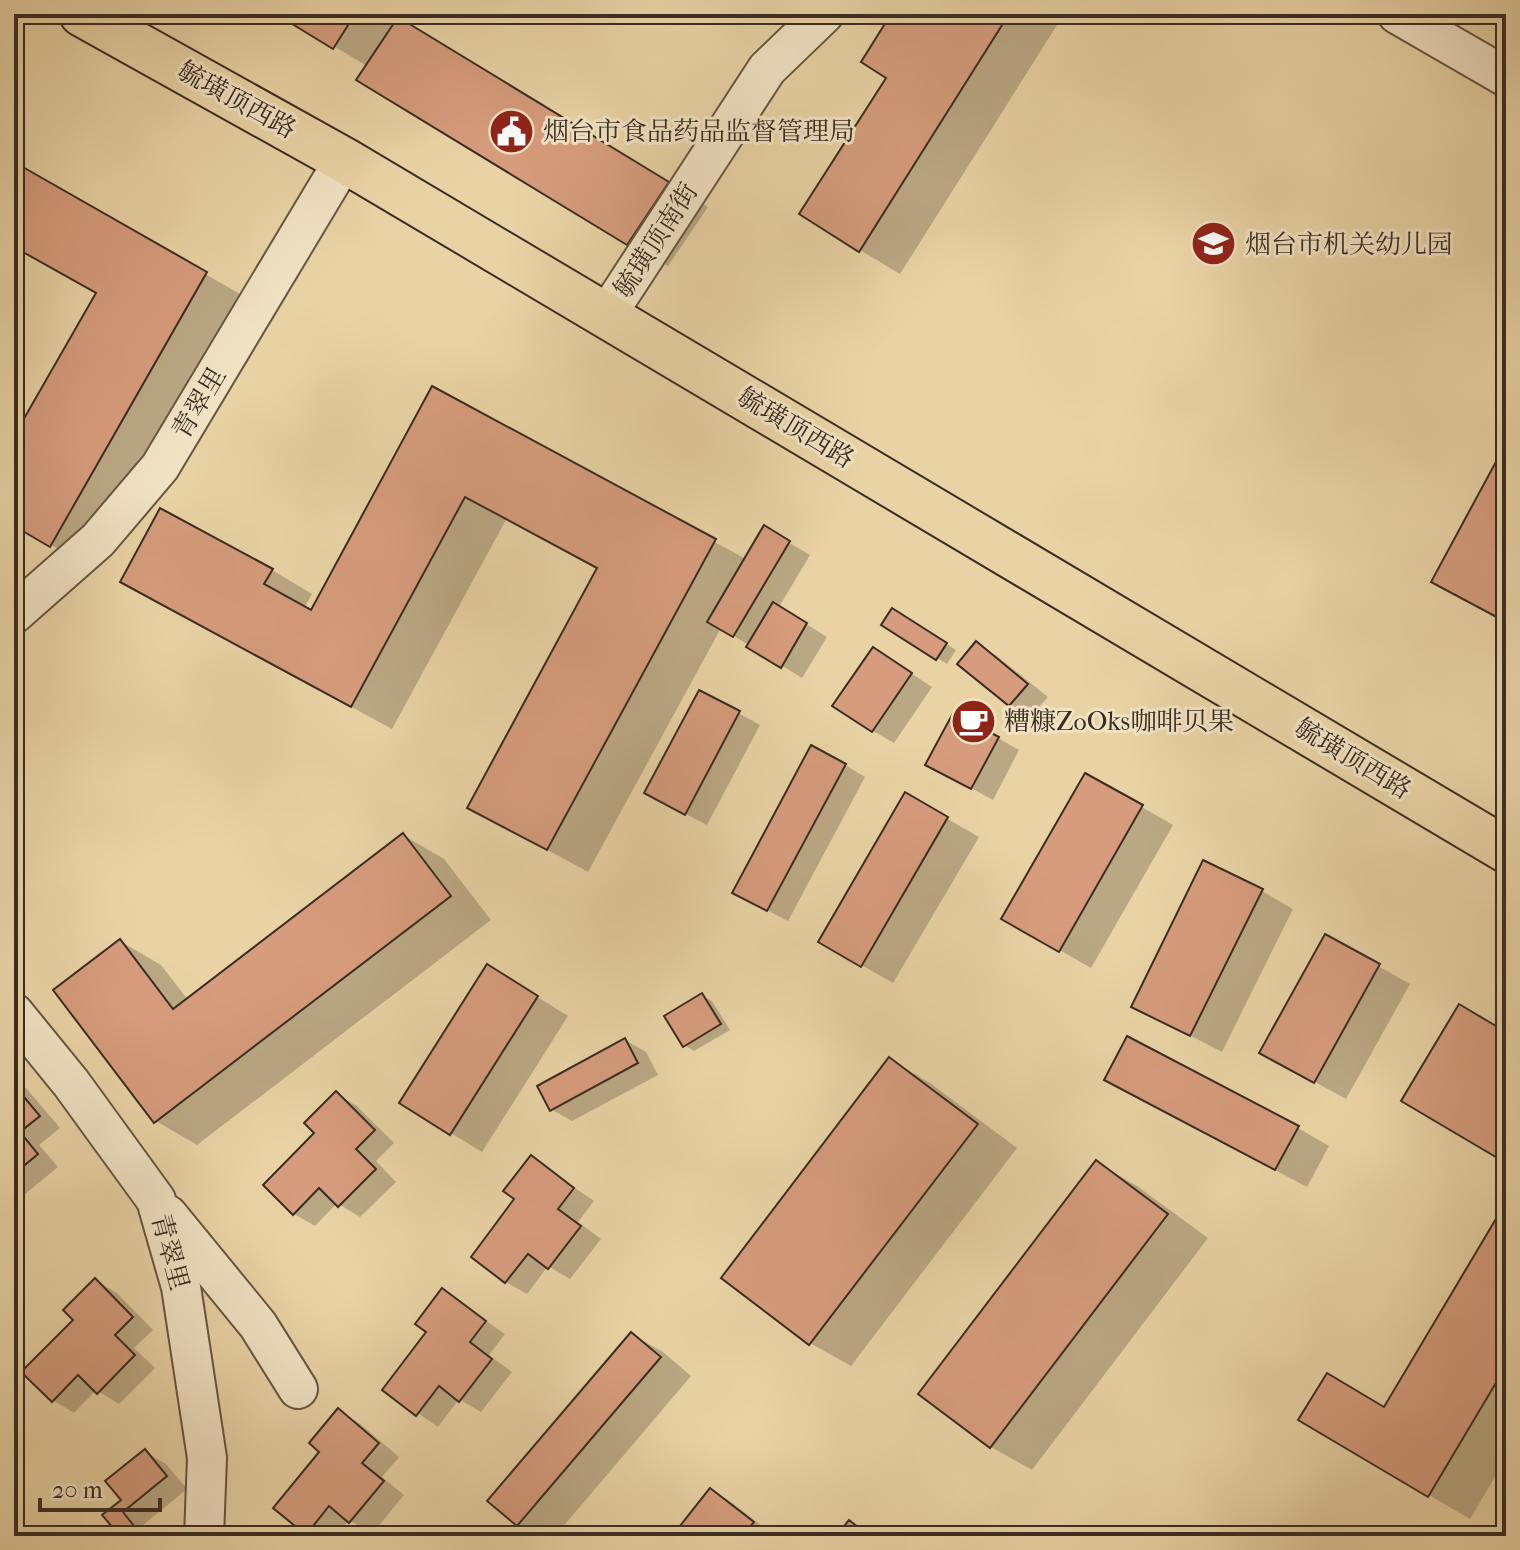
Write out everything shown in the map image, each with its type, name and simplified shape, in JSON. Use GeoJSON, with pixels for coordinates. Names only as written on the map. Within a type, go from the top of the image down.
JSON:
{"type":"FeatureCollection","features":[{"type":"Feature","properties":{"kind":"main road","name":"毓璜顶西路"},"geometry":{"type":"LineString","coordinates":[[82,14],[344,160],[1506,850]]}},
{"type":"Feature","properties":{"kind":"street","name":"毓璜顶南街"},"geometry":{"type":"LineString","coordinates":[[606,316],[767,69],[824,14]]}},
{"type":"Feature","properties":{"kind":"street"},"geometry":{"type":"LineString","coordinates":[[1397,14],[1506,77]]}},
{"type":"Feature","properties":{"kind":"street","name":"青翠里"},"geometry":{"type":"LineString","coordinates":[[14,614],[98,540],[160,467],[344,160]]}},
{"type":"Feature","properties":{"kind":"street","name":"青翠里"},"geometry":{"type":"LineString","coordinates":[[14,1013],[71,1083],[156,1200],[181,1287],[207,1458],[204,1536]]}},
{"type":"Feature","properties":{"kind":"street"},"geometry":{"type":"LineString","coordinates":[[156,1200],[258,1325],[298,1389]]}},
{"type":"Feature","properties":{"kind":"building"},"geometry":{"type":"Polygon","coordinates":[[[276,14],[355,14],[333,49],[276,14]]]}},
{"type":"Feature","properties":{"kind":"building"},"geometry":{"type":"Polygon","coordinates":[[[891,14],[1009,14],[859,252],[799,214],[886,78],[861,62],[891,14]]]}},
{"type":"Feature","properties":{"kind":"building","name":"烟台市食品药品监督管理局"},"geometry":{"type":"Polygon","coordinates":[[[398,17],[669,182],[627,245],[356,80],[398,17]]]}},
{"type":"Feature","properties":{"kind":"building"},"geometry":{"type":"Polygon","coordinates":[[[14,162],[207,272],[50,547],[14,526],[14,436],[96,293],[14,247],[14,162]]]}},
{"type":"Feature","properties":{"kind":"building"},"geometry":{"type":"Polygon","coordinates":[[[432,386],[716,539],[547,850],[467,808],[597,568],[465,497],[351,707],[120,582],[160,508],[273,569],[264,584],[311,610],[432,386]]]}},
{"type":"Feature","properties":{"kind":"building"},"geometry":{"type":"Polygon","coordinates":[[[1498,458],[1506,462],[1506,622],[1431,582],[1498,458]]]}},
{"type":"Feature","properties":{"kind":"building"},"geometry":{"type":"Polygon","coordinates":[[[764,525],[790,541],[733,637],[707,622],[764,525]]]}},
{"type":"Feature","properties":{"kind":"building"},"geometry":{"type":"Polygon","coordinates":[[[773,602],[807,623],[781,668],[746,647],[773,602]]]}},
{"type":"Feature","properties":{"kind":"building"},"geometry":{"type":"Polygon","coordinates":[[[892,608],[947,643],[936,660],[881,625],[892,608]]]}},
{"type":"Feature","properties":{"kind":"building"},"geometry":{"type":"Polygon","coordinates":[[[976,641],[1028,684],[1009,706],[957,664],[976,641]]]}},
{"type":"Feature","properties":{"kind":"building"},"geometry":{"type":"Polygon","coordinates":[[[873,647],[912,673],[872,732],[832,706],[873,647]]]}},
{"type":"Feature","properties":{"kind":"building"},"geometry":{"type":"Polygon","coordinates":[[[699,690],[740,711],[685,815],[644,793],[699,690]]]}},
{"type":"Feature","properties":{"kind":"building"},"geometry":{"type":"Polygon","coordinates":[[[953,713],[999,737],[971,789],[925,765],[953,713]]]}},
{"type":"Feature","properties":{"kind":"building"},"geometry":{"type":"Polygon","coordinates":[[[811,745],[846,764],[767,911],[732,893],[811,745]]]}},
{"type":"Feature","properties":{"kind":"building"},"geometry":{"type":"Polygon","coordinates":[[[1085,773],[1143,805],[1059,952],[1001,919],[1085,773]]]}},
{"type":"Feature","properties":{"kind":"building"},"geometry":{"type":"Polygon","coordinates":[[[905,792],[948,817],[861,967],[818,942],[905,792]]]}},
{"type":"Feature","properties":{"kind":"building"},"geometry":{"type":"Polygon","coordinates":[[[403,833],[451,896],[154,1123],[53,990],[120,939],[173,1009],[403,833]]]}},
{"type":"Feature","properties":{"kind":"building"},"geometry":{"type":"Polygon","coordinates":[[[1203,860],[1263,889],[1190,1036],[1131,1007],[1203,860]]]}},
{"type":"Feature","properties":{"kind":"building"},"geometry":{"type":"Polygon","coordinates":[[[1325,934],[1380,964],[1314,1083],[1259,1053],[1325,934]]]}},
{"type":"Feature","properties":{"kind":"building"},"geometry":{"type":"Polygon","coordinates":[[[487,964],[538,996],[450,1135],[399,1103],[487,964]]]}},
{"type":"Feature","properties":{"kind":"building"},"geometry":{"type":"Polygon","coordinates":[[[702,993],[721,1024],[683,1047],[664,1016],[702,993]]]}},
{"type":"Feature","properties":{"kind":"building"},"geometry":{"type":"Polygon","coordinates":[[[1459,1004],[1506,1032],[1506,1163],[1401,1101],[1459,1004]]]}},
{"type":"Feature","properties":{"kind":"building"},"geometry":{"type":"Polygon","coordinates":[[[1127,1036],[1299,1126],[1275,1170],[1104,1080],[1127,1036]]]}},
{"type":"Feature","properties":{"kind":"building"},"geometry":{"type":"Polygon","coordinates":[[[625,1038],[638,1063],[550,1111],[537,1086],[625,1038]]]}},
{"type":"Feature","properties":{"kind":"building"},"geometry":{"type":"Polygon","coordinates":[[[889,1057],[978,1124],[809,1345],[721,1278],[889,1057]]]}},
{"type":"Feature","properties":{"kind":"building"},"geometry":{"type":"Polygon","coordinates":[[[14,1085],[40,1116],[20,1132],[38,1154],[14,1174],[14,1085]]]}},
{"type":"Feature","properties":{"kind":"building"},"geometry":{"type":"Polygon","coordinates":[[[336,1091],[375,1130],[356,1149],[376,1169],[338,1207],[319,1188],[293,1215],[263,1185],[314,1133],[304,1123],[336,1091]]]}},
{"type":"Feature","properties":{"kind":"building"},"geometry":{"type":"Polygon","coordinates":[[[531,1155],[574,1188],[558,1209],[581,1226],[548,1269],[528,1254],[505,1283],[471,1257],[514,1199],[503,1191],[531,1155]]]}},
{"type":"Feature","properties":{"kind":"building"},"geometry":{"type":"Polygon","coordinates":[[[1096,1160],[1168,1214],[990,1448],[918,1394],[1096,1160]]]}},
{"type":"Feature","properties":{"kind":"building"},"geometry":{"type":"Polygon","coordinates":[[[1506,1202],[1506,1366],[1428,1497],[1298,1420],[1327,1373],[1384,1407],[1506,1202]]]}},
{"type":"Feature","properties":{"kind":"building"},"geometry":{"type":"Polygon","coordinates":[[[95,1278],[133,1317],[115,1335],[135,1355],[97,1394],[78,1375],[52,1402],[21,1372],[73,1320],[63,1310],[95,1278]]]}},
{"type":"Feature","properties":{"kind":"building"},"geometry":{"type":"Polygon","coordinates":[[[442,1288],[486,1321],[470,1342],[492,1359],[459,1402],[439,1386],[416,1416],[382,1390],[426,1332],[415,1324],[442,1288]]]}},
{"type":"Feature","properties":{"kind":"building"},"geometry":{"type":"Polygon","coordinates":[[[631,1332],[661,1357],[517,1526],[487,1501],[631,1332]]]}},
{"type":"Feature","properties":{"kind":"building"},"geometry":{"type":"Polygon","coordinates":[[[338,1408],[379,1443],[362,1463],[384,1481],[349,1523],[329,1506],[306,1535],[273,1508],[319,1452],[309,1443],[338,1408]]]}},
{"type":"Feature","properties":{"kind":"building"},"geometry":{"type":"Polygon","coordinates":[[[145,1449],[167,1476],[123,1512],[142,1536],[103,1536],[113,1528],[102,1515],[121,1500],[105,1481],[145,1449]]]}},
{"type":"Feature","properties":{"kind":"building"},"geometry":{"type":"Polygon","coordinates":[[[710,1488],[754,1522],[742,1536],[672,1536],[710,1488]]]}},
{"type":"Feature","properties":{"kind":"building"},"geometry":{"type":"Polygon","coordinates":[[[849,1520],[868,1535],[836,1536],[849,1520]]]}},
{"type":"Feature","properties":{"kind":"place","name":"烟台市食品药品监督管理局"},"geometry":{"type":"Point","coordinates":[512,131]}},
{"type":"Feature","properties":{"kind":"place","name":"烟台市机关幼儿园"},"geometry":{"type":"Point","coordinates":[1214,244]}},
{"type":"Feature","properties":{"kind":"place","name":"糟糠ZoOks咖啡贝果"},"geometry":{"type":"Point","coordinates":[973,721]}}]}
